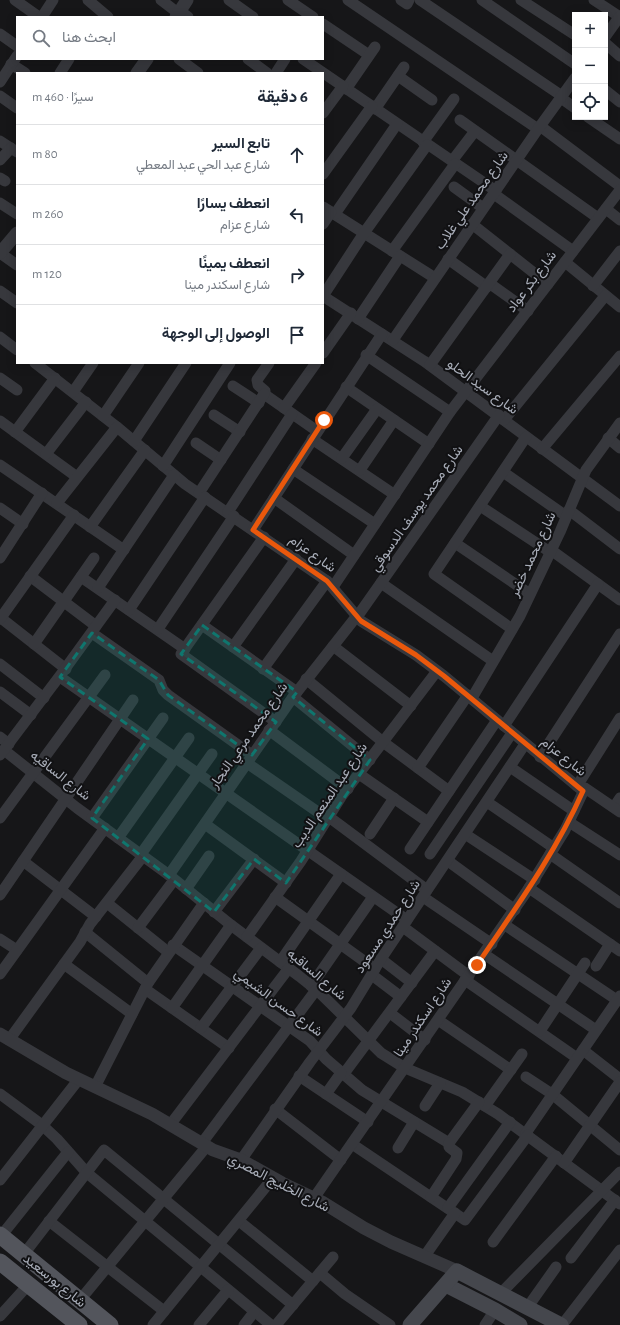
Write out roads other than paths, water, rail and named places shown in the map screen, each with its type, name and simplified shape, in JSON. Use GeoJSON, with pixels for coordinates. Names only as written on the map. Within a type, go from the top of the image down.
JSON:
{"type":"FeatureCollection","features":[{"type":"Feature","properties":{"kind":"main road","name":"شارع بورسعيد"},"geometry":{"type":"LineString","coordinates":[[1,1235],[110,1325]]}},
{"type":"Feature","properties":{"kind":"main road","name":"شارع بورسعيد"},"geometry":{"type":"LineString","coordinates":[[0,1262],[79,1325]]}},
{"type":"Feature","properties":{"kind":"main road","name":"شارع الخليج المصري"},"geometry":{"type":"LineString","coordinates":[[457,1271],[562,1325]]}},
{"type":"Feature","properties":{"kind":"main road"},"geometry":{"type":"LineString","coordinates":[[410,1325],[457,1271]]}},
{"type":"Feature","properties":{"kind":"main road"},"geometry":{"type":"LineString","coordinates":[[446,1285],[495,1310],[520,1325]]}},
{"type":"Feature","properties":{"kind":"street"},"geometry":{"type":"LineString","coordinates":[[15,0],[38,16]]}},
{"type":"Feature","properties":{"kind":"street"},"geometry":{"type":"LineString","coordinates":[[43,16],[53,0]]}},
{"type":"Feature","properties":{"kind":"street"},"geometry":{"type":"LineString","coordinates":[[88,0],[102,15]]}},
{"type":"Feature","properties":{"kind":"street"},"geometry":{"type":"LineString","coordinates":[[161,0],[180,15],[187,0]]}},
{"type":"Feature","properties":{"kind":"street"},"geometry":{"type":"LineString","coordinates":[[229,0],[252,16]]}},
{"type":"Feature","properties":{"kind":"street"},"geometry":{"type":"LineString","coordinates":[[288,0],[312,16]]}},
{"type":"Feature","properties":{"kind":"street"},"geometry":{"type":"LineString","coordinates":[[348,0],[539,128],[620,186]]}},
{"type":"Feature","properties":{"kind":"street"},"geometry":{"type":"LineString","coordinates":[[420,0],[572,106]]}},
{"type":"Feature","properties":{"kind":"street"},"geometry":{"type":"LineString","coordinates":[[482,0],[572,62]]}},
{"type":"Feature","properties":{"kind":"street"},"geometry":{"type":"LineString","coordinates":[[522,0],[572,33]]}},
{"type":"Feature","properties":{"kind":"street"},"geometry":{"type":"LineString","coordinates":[[594,0],[620,16],[608,33]]}},
{"type":"Feature","properties":{"kind":"street"},"geometry":{"type":"LineString","coordinates":[[324,25],[372,51],[324,112]]}},
{"type":"Feature","properties":{"kind":"street"},"geometry":{"type":"LineString","coordinates":[[0,34],[16,45]]}},
{"type":"Feature","properties":{"kind":"street"},"geometry":{"type":"LineString","coordinates":[[608,46],[620,56]]}},
{"type":"Feature","properties":{"kind":"street"},"geometry":{"type":"LineString","coordinates":[[1,77],[14,60],[24,72]]}},
{"type":"Feature","properties":{"kind":"street"},"geometry":{"type":"LineString","coordinates":[[61,72],[68,60]]}},
{"type":"Feature","properties":{"kind":"street"},"geometry":{"type":"LineString","coordinates":[[138,72],[146,60]]}},
{"type":"Feature","properties":{"kind":"street"},"geometry":{"type":"LineString","coordinates":[[180,60],[197,72]]}},
{"type":"Feature","properties":{"kind":"street"},"geometry":{"type":"LineString","coordinates":[[249,60],[266,72]]}},
{"type":"Feature","properties":{"kind":"street"},"geometry":{"type":"LineString","coordinates":[[277,72],[284,60]]}},
{"type":"Feature","properties":{"kind":"street"},"geometry":{"type":"LineString","coordinates":[[304,60],[312,70]]}},
{"type":"Feature","properties":{"kind":"street"},"geometry":{"type":"LineString","coordinates":[[324,173],[401,72],[432,100]]}},
{"type":"Feature","properties":{"kind":"street"},"geometry":{"type":"LineString","coordinates":[[324,76],[344,87],[454,163],[573,251]]}},
{"type":"Feature","properties":{"kind":"street","name":"شارع محمد علي غلاب"},"geometry":{"type":"LineString","coordinates":[[392,340],[572,82]]}},
{"type":"Feature","properties":{"kind":"street"},"geometry":{"type":"LineString","coordinates":[[608,92],[620,102]]}},
{"type":"Feature","properties":{"kind":"street"},"geometry":{"type":"LineString","coordinates":[[0,96],[16,107]]}},
{"type":"Feature","properties":{"kind":"street"},"geometry":{"type":"LineString","coordinates":[[324,294],[454,99]]}},
{"type":"Feature","properties":{"kind":"street"},"geometry":{"type":"LineString","coordinates":[[460,120],[598,218]]}},
{"type":"Feature","properties":{"kind":"street"},"geometry":{"type":"LineString","coordinates":[[592,120],[620,139]]}},
{"type":"Feature","properties":{"kind":"street"},"geometry":{"type":"LineString","coordinates":[[324,222],[330,211],[397,124]]}},
{"type":"Feature","properties":{"kind":"street"},"geometry":{"type":"LineString","coordinates":[[324,352],[355,316],[475,131]]}},
{"type":"Feature","properties":{"kind":"street"},"geometry":{"type":"LineString","coordinates":[[0,140],[14,150],[0,160]]}},
{"type":"Feature","properties":{"kind":"street"},"geometry":{"type":"LineString","coordinates":[[454,187],[484,208]]}},
{"type":"Feature","properties":{"kind":"street","name":"شارع بكر عواد"},"geometry":{"type":"LineString","coordinates":[[263,668],[354,555],[450,412],[620,190]]}},
{"type":"Feature","properties":{"kind":"street"},"geometry":{"type":"LineString","coordinates":[[0,203],[16,213]]}},
{"type":"Feature","properties":{"kind":"street"},"geometry":{"type":"LineString","coordinates":[[606,209],[620,220]]}},
{"type":"Feature","properties":{"kind":"street"},"geometry":{"type":"LineString","coordinates":[[330,211],[435,278]]}},
{"type":"Feature","properties":{"kind":"street"},"geometry":{"type":"LineString","coordinates":[[472,224],[548,284]]}},
{"type":"Feature","properties":{"kind":"street"},"geometry":{"type":"LineString","coordinates":[[16,234],[0,253],[16,264]]}},
{"type":"Feature","properties":{"kind":"street"},"geometry":{"type":"LineString","coordinates":[[593,286],[620,251]]}},
{"type":"Feature","properties":{"kind":"street"},"geometry":{"type":"LineString","coordinates":[[430,365],[510,254]]}},
{"type":"Feature","properties":{"kind":"street"},"geometry":{"type":"LineString","coordinates":[[448,259],[528,311]]}},
{"type":"Feature","properties":{"kind":"street"},"geometry":{"type":"LineString","coordinates":[[565,262],[620,307]]}},
{"type":"Feature","properties":{"kind":"street"},"geometry":{"type":"LineString","coordinates":[[0,291],[16,302]]}},
{"type":"Feature","properties":{"kind":"street","name":"شارع محمد يوسف الدسوقي"},"geometry":{"type":"LineString","coordinates":[[357,617],[501,418],[605,296]]}},
{"type":"Feature","properties":{"kind":"street","name":"شارع سيد الحلو"},"geometry":{"type":"LineString","coordinates":[[324,297],[430,365],[620,506]]}},
{"type":"Feature","properties":{"kind":"street"},"geometry":{"type":"LineString","coordinates":[[253,530],[366,355],[382,334]]}},
{"type":"Feature","properties":{"kind":"street"},"geometry":{"type":"LineString","coordinates":[[0,337],[16,349]]}},
{"type":"Feature","properties":{"kind":"street"},"geometry":{"type":"LineString","coordinates":[[366,355],[450,412]]}},
{"type":"Feature","properties":{"kind":"street"},"geometry":{"type":"LineString","coordinates":[[542,449],[620,356]]}},
{"type":"Feature","properties":{"kind":"street","name":"شارع عزام"},"geometry":{"type":"LineString","coordinates":[[37,364],[52,371],[73,392],[174,475],[330,584],[357,617],[365,624],[382,633],[437,671],[540,757],[582,788],[618,806]]}},
{"type":"Feature","properties":{"kind":"street"},"geometry":{"type":"LineString","coordinates":[[73,392],[92,364]]}},
{"type":"Feature","properties":{"kind":"street"},"geometry":{"type":"LineString","coordinates":[[103,416],[138,364]]}},
{"type":"Feature","properties":{"kind":"street"},"geometry":{"type":"LineString","coordinates":[[134,441],[185,364]]}},
{"type":"Feature","properties":{"kind":"street"},"geometry":{"type":"LineString","coordinates":[[163,466],[229,364]]}},
{"type":"Feature","properties":{"kind":"street"},"geometry":{"type":"LineString","coordinates":[[129,610],[202,495],[221,460],[261,399],[265,391],[258,385],[257,380],[268,364]]}},
{"type":"Feature","properties":{"kind":"street"},"geometry":{"type":"LineString","coordinates":[[158,630],[231,514],[315,364]]}},
{"type":"Feature","properties":{"kind":"street"},"geometry":{"type":"LineString","coordinates":[[15,432],[52,371]]}},
{"type":"Feature","properties":{"kind":"street"},"geometry":{"type":"LineString","coordinates":[[0,378],[17,390]]}},
{"type":"Feature","properties":{"kind":"street"},"geometry":{"type":"LineString","coordinates":[[233,386],[288,411],[342,458],[395,495]]}},
{"type":"Feature","properties":{"kind":"street"},"geometry":{"type":"LineString","coordinates":[[346,387],[429,444]]}},
{"type":"Feature","properties":{"kind":"street"},"geometry":{"type":"LineString","coordinates":[[46,454],[86,402]]}},
{"type":"Feature","properties":{"kind":"street"},"geometry":{"type":"LineString","coordinates":[[342,458],[377,409]]}},
{"type":"Feature","properties":{"kind":"street"},"geometry":{"type":"LineString","coordinates":[[214,415],[240,432]]}},
{"type":"Feature","properties":{"kind":"street"},"geometry":{"type":"LineString","coordinates":[[360,470],[394,420]]}},
{"type":"Feature","properties":{"kind":"street"},"geometry":{"type":"LineString","coordinates":[[0,421],[77,477]]}},
{"type":"Feature","properties":{"kind":"street","name":"شارع محمد خضر"},"geometry":{"type":"LineString","coordinates":[[418,768],[470,697],[512,629],[551,551],[582,477],[620,423]]}},
{"type":"Feature","properties":{"kind":"street"},"geometry":{"type":"LineString","coordinates":[[56,503],[117,427]]}},
{"type":"Feature","properties":{"kind":"street"},"geometry":{"type":"LineString","coordinates":[[512,629],[434,574],[526,437]]}},
{"type":"Feature","properties":{"kind":"street"},"geometry":{"type":"LineString","coordinates":[[608,438],[620,448]]}},
{"type":"Feature","properties":{"kind":"street"},"geometry":{"type":"LineString","coordinates":[[196,442],[221,460]]}},
{"type":"Feature","properties":{"kind":"street"},"geometry":{"type":"LineString","coordinates":[[90,527],[145,450]]}},
{"type":"Feature","properties":{"kind":"street"},"geometry":{"type":"LineString","coordinates":[[0,465],[124,550]]}},
{"type":"Feature","properties":{"kind":"street"},"geometry":{"type":"LineString","coordinates":[[293,469],[375,524]]}},
{"type":"Feature","properties":{"kind":"street"},"geometry":{"type":"LineString","coordinates":[[503,472],[568,513],[620,549]]}},
{"type":"Feature","properties":{"kind":"street"},"geometry":{"type":"LineString","coordinates":[[98,588],[174,475]]}},
{"type":"Feature","properties":{"kind":"street"},"geometry":{"type":"LineString","coordinates":[[0,558],[42,494]]}},
{"type":"Feature","properties":{"kind":"street"},"geometry":{"type":"LineString","coordinates":[[274,498],[354,555]]}},
{"type":"Feature","properties":{"kind":"street"},"geometry":{"type":"LineString","coordinates":[[480,506],[551,551],[620,600]]}},
{"type":"Feature","properties":{"kind":"street"},"geometry":{"type":"LineString","coordinates":[[0,508],[23,524]]}},
{"type":"Feature","properties":{"kind":"street"},"geometry":{"type":"LineString","coordinates":[[74,515],[0,618],[34,644],[88,697],[373,897],[467,978],[540,1031],[620,1079]]}},
{"type":"Feature","properties":{"kind":"street"},"geometry":{"type":"LineString","coordinates":[[183,652],[264,538]]}},
{"type":"Feature","properties":{"kind":"street"},"geometry":{"type":"LineString","coordinates":[[455,543],[530,594]]}},
{"type":"Feature","properties":{"kind":"street"},"geometry":{"type":"LineString","coordinates":[[34,644],[94,558]]}},
{"type":"Feature","properties":{"kind":"street"},"geometry":{"type":"LineString","coordinates":[[233,647],[296,559]]}},
{"type":"Feature","properties":{"kind":"street"},"geometry":{"type":"LineString","coordinates":[[30,576],[64,601],[94,629],[159,680],[163,690],[168,695],[492,944]]}},
{"type":"Feature","properties":{"kind":"street"},"geometry":{"type":"LineString","coordinates":[[81,577],[158,630],[348,789]]}},
{"type":"Feature","properties":{"kind":"street"},"geometry":{"type":"LineString","coordinates":[[381,583],[493,661]]}},
{"type":"Feature","properties":{"kind":"street"},"geometry":{"type":"LineString","coordinates":[[430,854],[504,726],[598,584]]}},
{"type":"Feature","properties":{"kind":"street"},"geometry":{"type":"LineString","coordinates":[[3,747],[44,698],[115,600]]}},
{"type":"Feature","properties":{"kind":"street","name":"شارع محمد مرعي النجار"},"geometry":{"type":"LineString","coordinates":[[138,928],[172,878],[205,824],[272,726],[306,679],[357,617]]}},
{"type":"Feature","properties":{"kind":"street"},"geometry":{"type":"LineString","coordinates":[[202,625],[263,668],[370,760]]}},
{"type":"Feature","properties":{"kind":"street"},"geometry":{"type":"LineString","coordinates":[[540,757],[620,634]]}},
{"type":"Feature","properties":{"kind":"street"},"geometry":{"type":"LineString","coordinates":[[333,646],[411,706]]}},
{"type":"Feature","properties":{"kind":"street"},"geometry":{"type":"LineString","coordinates":[[0,664],[44,698]]}},
{"type":"Feature","properties":{"kind":"street","name":"شارع عبد المنعم الديب"},"geometry":{"type":"LineString","coordinates":[[247,937],[308,851],[348,789],[437,671]]}},
{"type":"Feature","properties":{"kind":"street"},"geometry":{"type":"LineString","coordinates":[[0,818],[105,674]]}},
{"type":"Feature","properties":{"kind":"street"},"geometry":{"type":"LineString","coordinates":[[306,679],[383,742],[449,791]]}},
{"type":"Feature","properties":{"kind":"street"},"geometry":{"type":"LineString","coordinates":[[0,692],[31,715]]}},
{"type":"Feature","properties":{"kind":"street"},"geometry":{"type":"LineString","coordinates":[[0,895],[67,799],[133,700]]}},
{"type":"Feature","properties":{"kind":"street"},"geometry":{"type":"LineString","coordinates":[[92,818],[163,718]]}},
{"type":"Feature","properties":{"kind":"street","name":"شارع اسكندر مينا"},"geometry":{"type":"LineString","coordinates":[[314,1198],[492,944],[532,884],[569,822],[582,788],[620,718]]}},
{"type":"Feature","properties":{"kind":"street"},"geometry":{"type":"LineString","coordinates":[[410,850],[449,791],[504,726]]}},
{"type":"Feature","properties":{"kind":"street"},"geometry":{"type":"LineString","coordinates":[[118,838],[189,738]]}},
{"type":"Feature","properties":{"kind":"street","name":"شارع حمدي مسعود"},"geometry":{"type":"LineString","coordinates":[[241,1160],[275,1109],[344,1018],[381,959],[526,744]]}},
{"type":"Feature","properties":{"kind":"street","name":"شارع الساقيه"},"geometry":{"type":"LineString","coordinates":[[3,747],[67,799],[314,988],[381,1053],[405,1068],[440,1083],[482,1104],[527,1134],[618,1202]]}},
{"type":"Feature","properties":{"kind":"street"},"geometry":{"type":"LineString","coordinates":[[4,1037],[64,964],[80,942],[85,932],[142,855],[212,754]]}},
{"type":"Feature","properties":{"kind":"street"},"geometry":{"type":"LineString","coordinates":[[510,767],[574,812]]}},
{"type":"Feature","properties":{"kind":"street"},"geometry":{"type":"LineString","coordinates":[[359,774],[428,822]]}},
{"type":"Feature","properties":{"kind":"street"},"geometry":{"type":"LineString","coordinates":[[370,834],[394,798]]}},
{"type":"Feature","properties":{"kind":"street"},"geometry":{"type":"LineString","coordinates":[[487,802],[620,903]]}},
{"type":"Feature","properties":{"kind":"street"},"geometry":{"type":"LineString","coordinates":[[569,822],[620,855]]}},
{"type":"Feature","properties":{"kind":"street"},"geometry":{"type":"LineString","coordinates":[[205,824],[286,883]]}},
{"type":"Feature","properties":{"kind":"street"},"geometry":{"type":"LineString","coordinates":[[0,974],[105,828]]}},
{"type":"Feature","properties":{"kind":"street"},"geometry":{"type":"LineString","coordinates":[[465,834],[620,950]]}},
{"type":"Feature","properties":{"kind":"street"},"geometry":{"type":"LineString","coordinates":[[437,844],[450,858],[515,910]]}},
{"type":"Feature","properties":{"kind":"street"},"geometry":{"type":"LineString","coordinates":[[186,889],[209,856]]}},
{"type":"Feature","properties":{"kind":"street"},"geometry":{"type":"LineString","coordinates":[[214,912],[254,859]]}},
{"type":"Feature","properties":{"kind":"street"},"geometry":{"type":"LineString","coordinates":[[23,861],[96,917]]}},
{"type":"Feature","properties":{"kind":"street"},"geometry":{"type":"LineString","coordinates":[[170,1125],[261,1006],[308,922],[341,874]]}},
{"type":"Feature","properties":{"kind":"street"},"geometry":{"type":"LineString","coordinates":[[275,897],[340,944],[401,997]]}},
{"type":"Feature","properties":{"kind":"street"},"geometry":{"type":"LineString","coordinates":[[80,1300],[163,1199],[290,1026],[340,944],[373,897]]}},
{"type":"Feature","properties":{"kind":"street","name":"شارع حسن الشيمي"},"geometry":{"type":"LineString","coordinates":[[107,903],[138,928],[171,949],[203,965],[290,1026],[319,1050],[342,1074],[381,1103],[448,1143]]}},
{"type":"Feature","properties":{"kind":"street"},"geometry":{"type":"LineString","coordinates":[[94,1086],[146,986],[204,903]]}},
{"type":"Feature","properties":{"kind":"street"},"geometry":{"type":"LineString","coordinates":[[172,1008],[231,925]]}},
{"type":"Feature","properties":{"kind":"street"},"geometry":{"type":"LineString","coordinates":[[352,1144],[465,1220],[527,1134],[552,1094],[619,998],[505,925]]}},
{"type":"Feature","properties":{"kind":"street"},"geometry":{"type":"LineString","coordinates":[[85,932],[172,1008],[229,1048]]}},
{"type":"Feature","properties":{"kind":"street"},"geometry":{"type":"LineString","coordinates":[[0,939],[16,950]]}},
{"type":"Feature","properties":{"kind":"street"},"geometry":{"type":"LineString","coordinates":[[540,1031],[578,973],[591,964],[610,944]]}},
{"type":"Feature","properties":{"kind":"street"},"geometry":{"type":"LineString","coordinates":[[201,1028],[261,948]]}},
{"type":"Feature","properties":{"kind":"street"},"geometry":{"type":"LineString","coordinates":[[326,1094],[369,1041],[435,951]]}},
{"type":"Feature","properties":{"kind":"street"},"geometry":{"type":"LineString","coordinates":[[484,954],[596,1030]]}},
{"type":"Feature","properties":{"kind":"street"},"geometry":{"type":"LineString","coordinates":[[381,959],[412,983]]}},
{"type":"Feature","properties":{"kind":"street"},"geometry":{"type":"LineString","coordinates":[[64,964],[132,1014]]}},
{"type":"Feature","properties":{"kind":"street"},"geometry":{"type":"LineString","coordinates":[[390,1013],[425,1040]]}},
{"type":"Feature","properties":{"kind":"street"},"geometry":{"type":"LineString","coordinates":[[438,1020],[512,1070]]}},
{"type":"Feature","properties":{"kind":"street","name":"شارع الخليج المصري"},"geometry":{"type":"LineString","coordinates":[[4,1037],[79,1079],[204,1144],[241,1160],[272,1178],[314,1198],[364,1228],[457,1271]]}},
{"type":"Feature","properties":{"kind":"street"},"geometry":{"type":"LineString","coordinates":[[431,1197],[456,1159],[457,1153],[449,1147],[448,1143],[512,1070],[522,1054]]}},
{"type":"Feature","properties":{"kind":"street"},"geometry":{"type":"LineString","coordinates":[[299,1076],[368,1122]]}},
{"type":"Feature","properties":{"kind":"street"},"geometry":{"type":"LineString","coordinates":[[526,1077],[552,1094],[591,1124],[620,1150]]}},
{"type":"Feature","properties":{"kind":"street"},"geometry":{"type":"LineString","coordinates":[[0,1180],[79,1079]]}},
{"type":"Feature","properties":{"kind":"street"},"geometry":{"type":"LineString","coordinates":[[493,1242],[560,1159],[591,1124],[620,1082]]}},
{"type":"Feature","properties":{"kind":"street"},"geometry":{"type":"LineString","coordinates":[[425,1106],[440,1083]]}},
{"type":"Feature","properties":{"kind":"street"},"geometry":{"type":"LineString","coordinates":[[0,1094],[42,1125],[87,1173],[271,1325]]}},
{"type":"Feature","properties":{"kind":"street"},"geometry":{"type":"LineString","coordinates":[[275,1109],[341,1160]]}},
{"type":"Feature","properties":{"kind":"street"},"geometry":{"type":"LineString","coordinates":[[398,1148],[414,1122]]}},
{"type":"Feature","properties":{"kind":"street"},"geometry":{"type":"LineString","coordinates":[[424,1257],[510,1122]]}},
{"type":"Feature","properties":{"kind":"street"},"geometry":{"type":"LineString","coordinates":[[24,1254],[104,1150],[293,1305]]}},
{"type":"Feature","properties":{"kind":"street"},"geometry":{"type":"LineString","coordinates":[[1,1235],[68,1152]]}},
{"type":"Feature","properties":{"kind":"street"},"geometry":{"type":"LineString","coordinates":[[501,1293],[620,1172]]}},
{"type":"Feature","properties":{"kind":"street"},"geometry":{"type":"LineString","coordinates":[[153,1325],[239,1221],[272,1178]]}},
{"type":"Feature","properties":{"kind":"street"},"geometry":{"type":"LineString","coordinates":[[571,1258],[618,1202]]}},
{"type":"Feature","properties":{"kind":"street"},"geometry":{"type":"LineString","coordinates":[[49,1221],[164,1311]]}},
{"type":"Feature","properties":{"kind":"street"},"geometry":{"type":"LineString","coordinates":[[239,1221],[317,1277],[390,1325]]}},
{"type":"Feature","properties":{"kind":"street"},"geometry":{"type":"LineString","coordinates":[[562,1325],[620,1250]]}},
{"type":"Feature","properties":{"kind":"street"},"geometry":{"type":"LineString","coordinates":[[276,1325],[333,1257]]}},
{"type":"Feature","properties":{"kind":"street"},"geometry":{"type":"LineString","coordinates":[[527,1308],[556,1267]]}},
{"type":"Feature","properties":{"kind":"street"},"geometry":{"type":"LineString","coordinates":[[0,1316],[29,1284]]}},
{"type":"Feature","properties":{"kind":"street"},"geometry":{"type":"LineString","coordinates":[[199,1325],[228,1290]]}},
{"type":"Feature","properties":{"kind":"street"},"geometry":{"type":"LineString","coordinates":[[485,1325],[495,1310]]}},
{"type":"Feature","properties":{"kind":"street"},"geometry":{"type":"LineString","coordinates":[[244,1325],[254,1312]]}}]}
